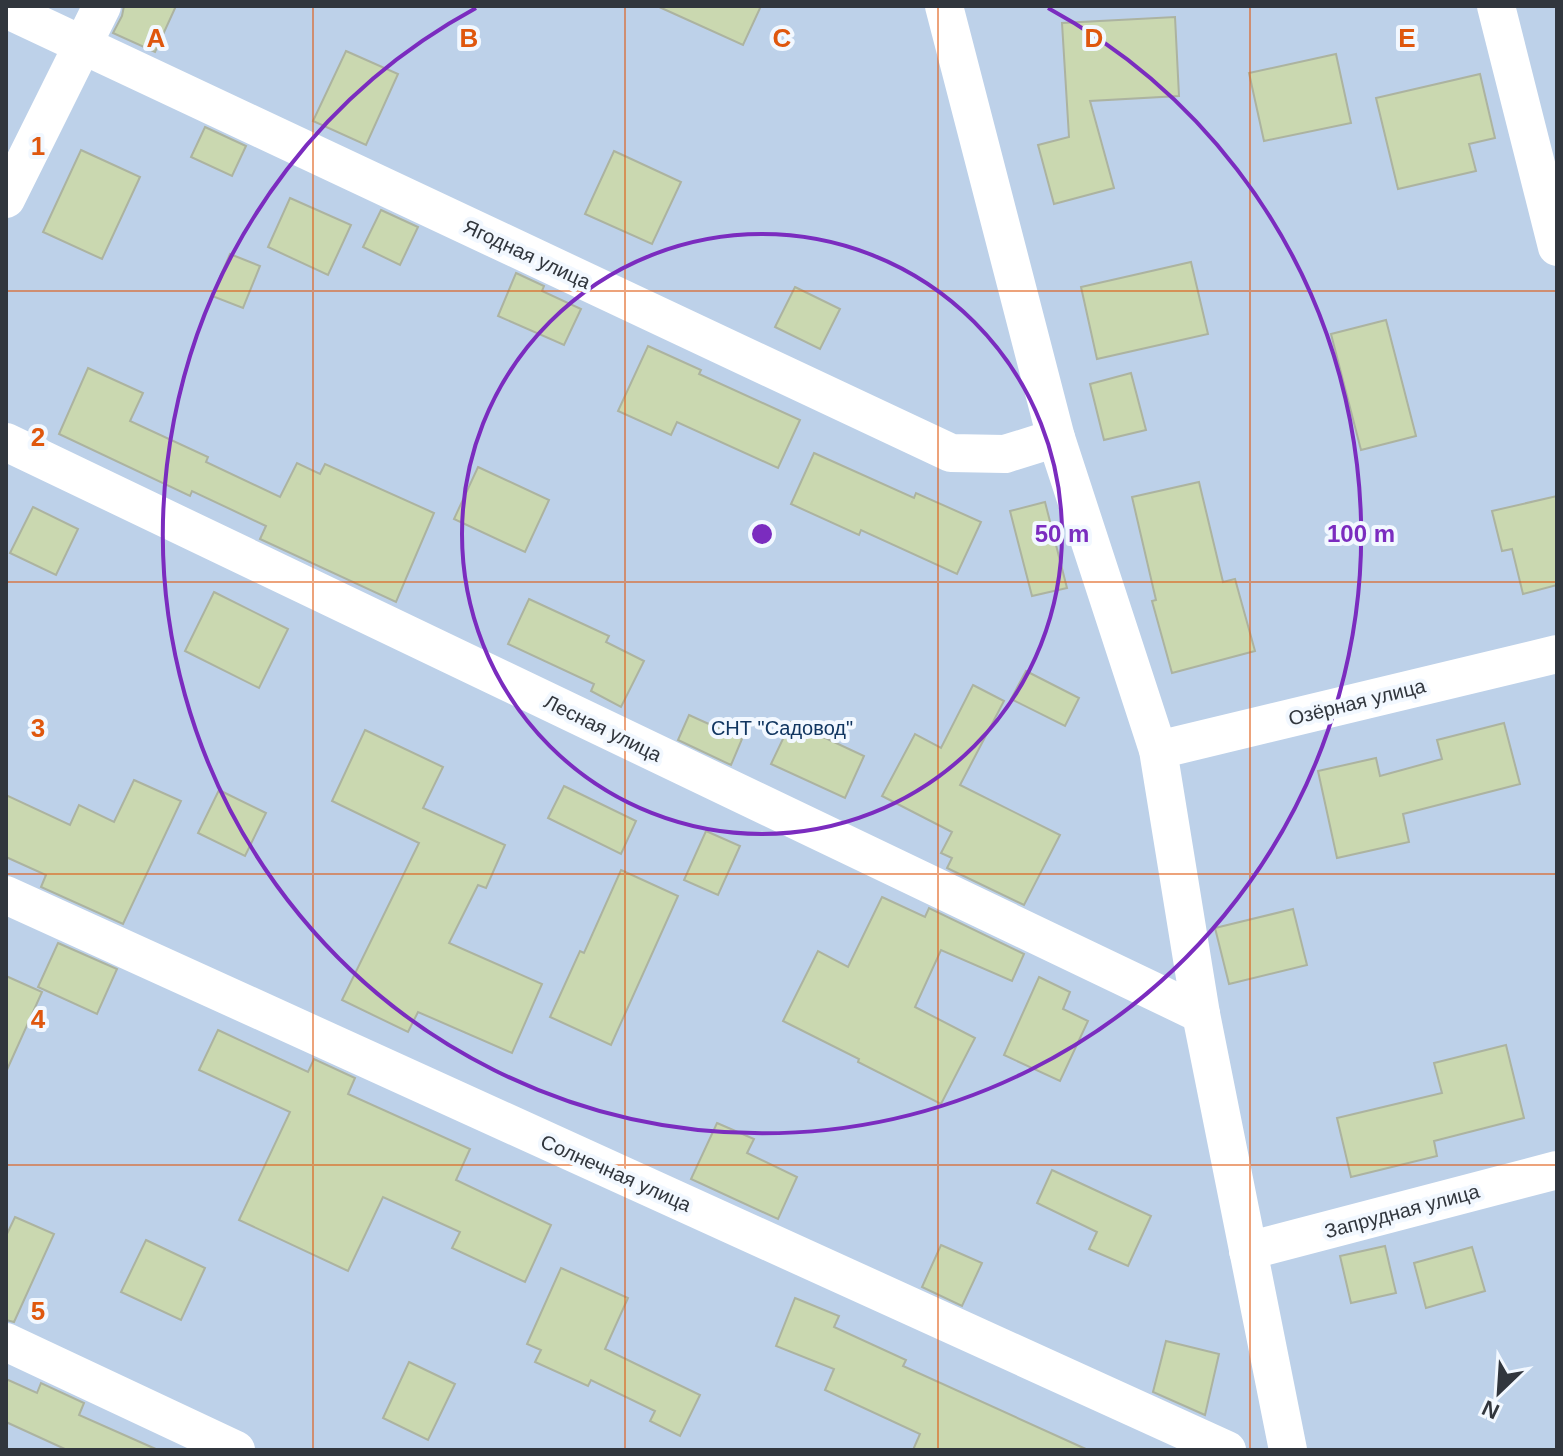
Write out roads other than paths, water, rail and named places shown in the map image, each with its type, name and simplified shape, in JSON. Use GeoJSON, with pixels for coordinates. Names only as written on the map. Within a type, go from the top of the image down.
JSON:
{"type":"FeatureCollection","features":[{"type":"Feature","properties":{"kind":"street"},"geometry":{"type":"LineString","coordinates":[[6,199],[102,6]]}},
{"type":"Feature","properties":{"kind":"street"},"geometry":{"type":"LineString","coordinates":[[944,6],[1056,438],[1158,750],[1201,1014],[1288,1450]]}},
{"type":"Feature","properties":{"kind":"street"},"geometry":{"type":"LineString","coordinates":[[1496,6],[1557,247]]}},
{"type":"Feature","properties":{"kind":"street","name":"Ягодная улица"},"geometry":{"type":"LineString","coordinates":[[6,9],[951,453],[1005,454],[1056,438]]}},
{"type":"Feature","properties":{"kind":"street","name":"Лесная улица"},"geometry":{"type":"LineString","coordinates":[[6,442],[1201,1014]]}},
{"type":"Feature","properties":{"kind":"street","name":"Озёрная улица"},"geometry":{"type":"LineString","coordinates":[[1158,750],[1557,654]]}},
{"type":"Feature","properties":{"kind":"street","name":"Солнечная улица"},"geometry":{"type":"LineString","coordinates":[[6,895],[1227,1450]]}},
{"type":"Feature","properties":{"kind":"street","name":"Запрудная улица"},"geometry":{"type":"LineString","coordinates":[[1248,1251],[1557,1170]]}},
{"type":"Feature","properties":{"kind":"street"},"geometry":{"type":"LineString","coordinates":[[6,1342],[236,1450]]}},
{"type":"Feature","properties":{"kind":"park label","name":"СНТ \"Садовод\""},"geometry":{"type":"Point","coordinates":[782,728]}}]}
